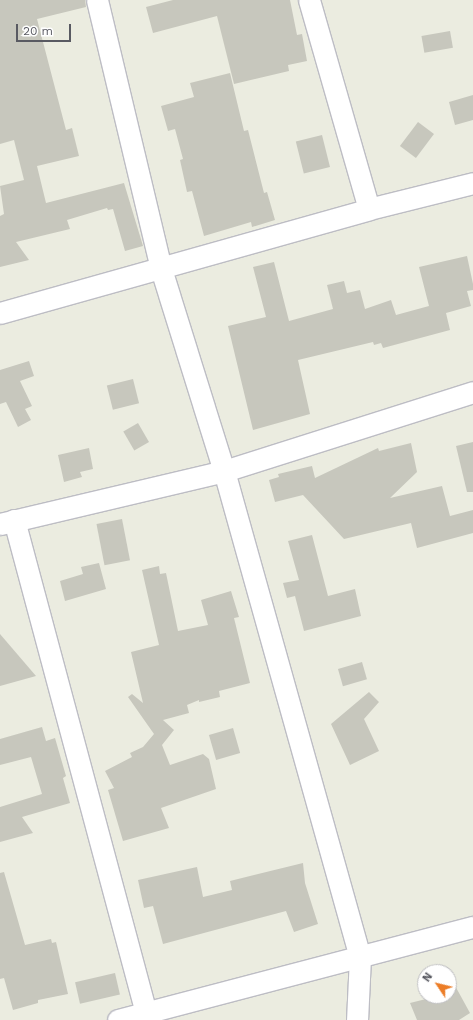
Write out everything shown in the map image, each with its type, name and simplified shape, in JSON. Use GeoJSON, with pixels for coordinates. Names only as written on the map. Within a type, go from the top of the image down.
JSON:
{"type":"FeatureCollection","features":[{"type":"Feature","properties":{"kind":"street"},"geometry":{"type":"LineString","coordinates":[[97,0],[161,269],[224,471],[360,956],[357,1020]]}},
{"type":"Feature","properties":{"kind":"street"},"geometry":{"type":"LineString","coordinates":[[310,0],[369,209]]}},
{"type":"Feature","properties":{"kind":"street"},"geometry":{"type":"LineString","coordinates":[[0,313],[161,269],[369,209],[473,183]]}},
{"type":"Feature","properties":{"kind":"street"},"geometry":{"type":"LineString","coordinates":[[146,1016],[7,522],[224,471],[473,392]]}},
{"type":"Feature","properties":{"kind":"street"},"geometry":{"type":"LineString","coordinates":[[118,1020],[146,1016],[360,956],[473,927]]}},
{"type":"Feature","properties":{"kind":"building"},"geometry":{"type":"Polygon","coordinates":[[[0,0],[85,0],[86,7],[37,19],[66,130],[72,128],[79,156],[37,166],[46,203],[124,183],[143,246],[125,251],[113,209],[108,210],[107,208],[67,220],[70,229],[16,242],[29,260],[0,267],[0,216],[4,214],[0,186],[24,180],[14,140],[0,144],[0,0]]]}},
{"type":"Feature","properties":{"kind":"building"},"geometry":{"type":"Polygon","coordinates":[[[173,0],[290,0],[297,35],[302,34],[307,61],[288,65],[289,71],[234,84],[217,16],[153,33],[146,7],[173,0]]]}},
{"type":"Feature","properties":{"kind":"building"},"geometry":{"type":"Polygon","coordinates":[[[450,31],[453,48],[424,53],[421,36],[450,31]]]}},
{"type":"Feature","properties":{"kind":"building"},"geometry":{"type":"Polygon","coordinates":[[[230,73],[244,131],[248,130],[264,193],[267,192],[275,220],[252,227],[251,222],[204,236],[192,191],[187,192],[180,160],[183,159],[175,129],[168,131],[161,106],[194,97],[190,83],[230,73]]]}},
{"type":"Feature","properties":{"kind":"building"},"geometry":{"type":"Polygon","coordinates":[[[473,95],[473,120],[455,125],[449,102],[473,95]]]}},
{"type":"Feature","properties":{"kind":"building"},"geometry":{"type":"Polygon","coordinates":[[[418,122],[434,134],[416,158],[400,146],[418,122]]]}},
{"type":"Feature","properties":{"kind":"building"},"geometry":{"type":"Polygon","coordinates":[[[322,135],[330,167],[304,174],[296,142],[322,135]]]}},
{"type":"Feature","properties":{"kind":"building"},"geometry":{"type":"Polygon","coordinates":[[[467,256],[473,284],[473,290],[467,291],[471,306],[446,313],[450,330],[383,348],[381,343],[374,345],[373,342],[298,360],[310,414],[253,430],[228,326],[266,317],[253,267],[274,262],[289,321],[333,309],[327,285],[344,281],[347,293],[360,290],[365,309],[391,300],[396,315],[429,306],[419,267],[467,256]]]}},
{"type":"Feature","properties":{"kind":"building"},"geometry":{"type":"Polygon","coordinates":[[[29,361],[34,376],[20,381],[32,406],[25,409],[31,420],[18,427],[6,402],[0,404],[0,370],[29,361]]]}},
{"type":"Feature","properties":{"kind":"building"},"geometry":{"type":"Polygon","coordinates":[[[133,379],[139,403],[113,410],[107,386],[133,379]]]}},
{"type":"Feature","properties":{"kind":"building"},"geometry":{"type":"Polygon","coordinates":[[[138,423],[149,442],[134,451],[123,432],[138,423]]]}},
{"type":"Feature","properties":{"kind":"building"},"geometry":{"type":"Polygon","coordinates":[[[473,442],[473,492],[467,492],[456,446],[473,442]]]}},
{"type":"Feature","properties":{"kind":"building"},"geometry":{"type":"Polygon","coordinates":[[[411,443],[417,472],[390,498],[442,486],[450,516],[473,510],[473,533],[417,548],[411,523],[344,539],[303,495],[275,502],[269,480],[279,477],[278,474],[312,466],[315,478],[378,448],[379,451],[411,443]]]}},
{"type":"Feature","properties":{"kind":"building"},"geometry":{"type":"Polygon","coordinates":[[[89,448],[93,469],[80,472],[82,477],[64,482],[58,455],[89,448]]]}},
{"type":"Feature","properties":{"kind":"building"},"geometry":{"type":"Polygon","coordinates":[[[122,519],[130,560],[104,565],[96,524],[122,519]]]}},
{"type":"Feature","properties":{"kind":"building"},"geometry":{"type":"Polygon","coordinates":[[[312,535],[328,596],[355,589],[361,616],[304,631],[295,596],[287,598],[283,583],[299,580],[288,541],[312,535]]]}},
{"type":"Feature","properties":{"kind":"building"},"geometry":{"type":"Polygon","coordinates":[[[99,563],[106,589],[65,601],[60,581],[83,574],[81,567],[99,563]]]}},
{"type":"Feature","properties":{"kind":"building"},"geometry":{"type":"Polygon","coordinates":[[[159,566],[160,574],[166,573],[178,631],[208,625],[201,600],[231,591],[239,617],[234,618],[250,683],[219,691],[220,697],[199,702],[199,700],[187,705],[189,713],[163,720],[174,730],[162,745],[170,765],[203,754],[209,759],[216,789],[161,808],[169,828],[123,841],[108,790],[114,788],[105,771],[132,757],[130,753],[143,747],[154,734],[128,697],[132,694],[143,703],[131,652],[159,645],[142,570],[159,566]]]}},
{"type":"Feature","properties":{"kind":"building"},"geometry":{"type":"Polygon","coordinates":[[[0,634],[36,676],[0,686],[0,634]]]}},
{"type":"Feature","properties":{"kind":"building"},"geometry":{"type":"Polygon","coordinates":[[[362,662],[367,679],[343,686],[338,669],[362,662]]]}},
{"type":"Feature","properties":{"kind":"building"},"geometry":{"type":"Polygon","coordinates":[[[369,692],[379,702],[364,719],[379,751],[350,765],[331,724],[369,692]]]}},
{"type":"Feature","properties":{"kind":"building"},"geometry":{"type":"Polygon","coordinates":[[[42,727],[46,741],[55,738],[66,776],[63,778],[70,803],[22,817],[33,833],[0,842],[0,807],[42,794],[31,757],[0,765],[0,739],[42,727]]]}},
{"type":"Feature","properties":{"kind":"building"},"geometry":{"type":"Polygon","coordinates":[[[233,728],[240,753],[216,760],[209,735],[233,728]]]}},
{"type":"Feature","properties":{"kind":"building"},"geometry":{"type":"Polygon","coordinates":[[[303,863],[305,883],[318,924],[294,932],[286,911],[163,944],[153,906],[144,908],[138,880],[197,867],[203,897],[232,890],[230,881],[303,863]]]}},
{"type":"Feature","properties":{"kind":"building"},"geometry":{"type":"Polygon","coordinates":[[[4,872],[25,945],[51,939],[52,943],[56,942],[68,994],[38,1000],[38,1003],[13,1010],[4,978],[0,979],[0,873],[4,872]]]}},
{"type":"Feature","properties":{"kind":"building"},"geometry":{"type":"Polygon","coordinates":[[[115,973],[120,994],[80,1004],[75,982],[115,973]]]}},
{"type":"Feature","properties":{"kind":"building"},"geometry":{"type":"Polygon","coordinates":[[[457,989],[470,1013],[459,1020],[417,1020],[410,1003],[417,1001],[417,1004],[457,1004],[457,989]]]}}]}
